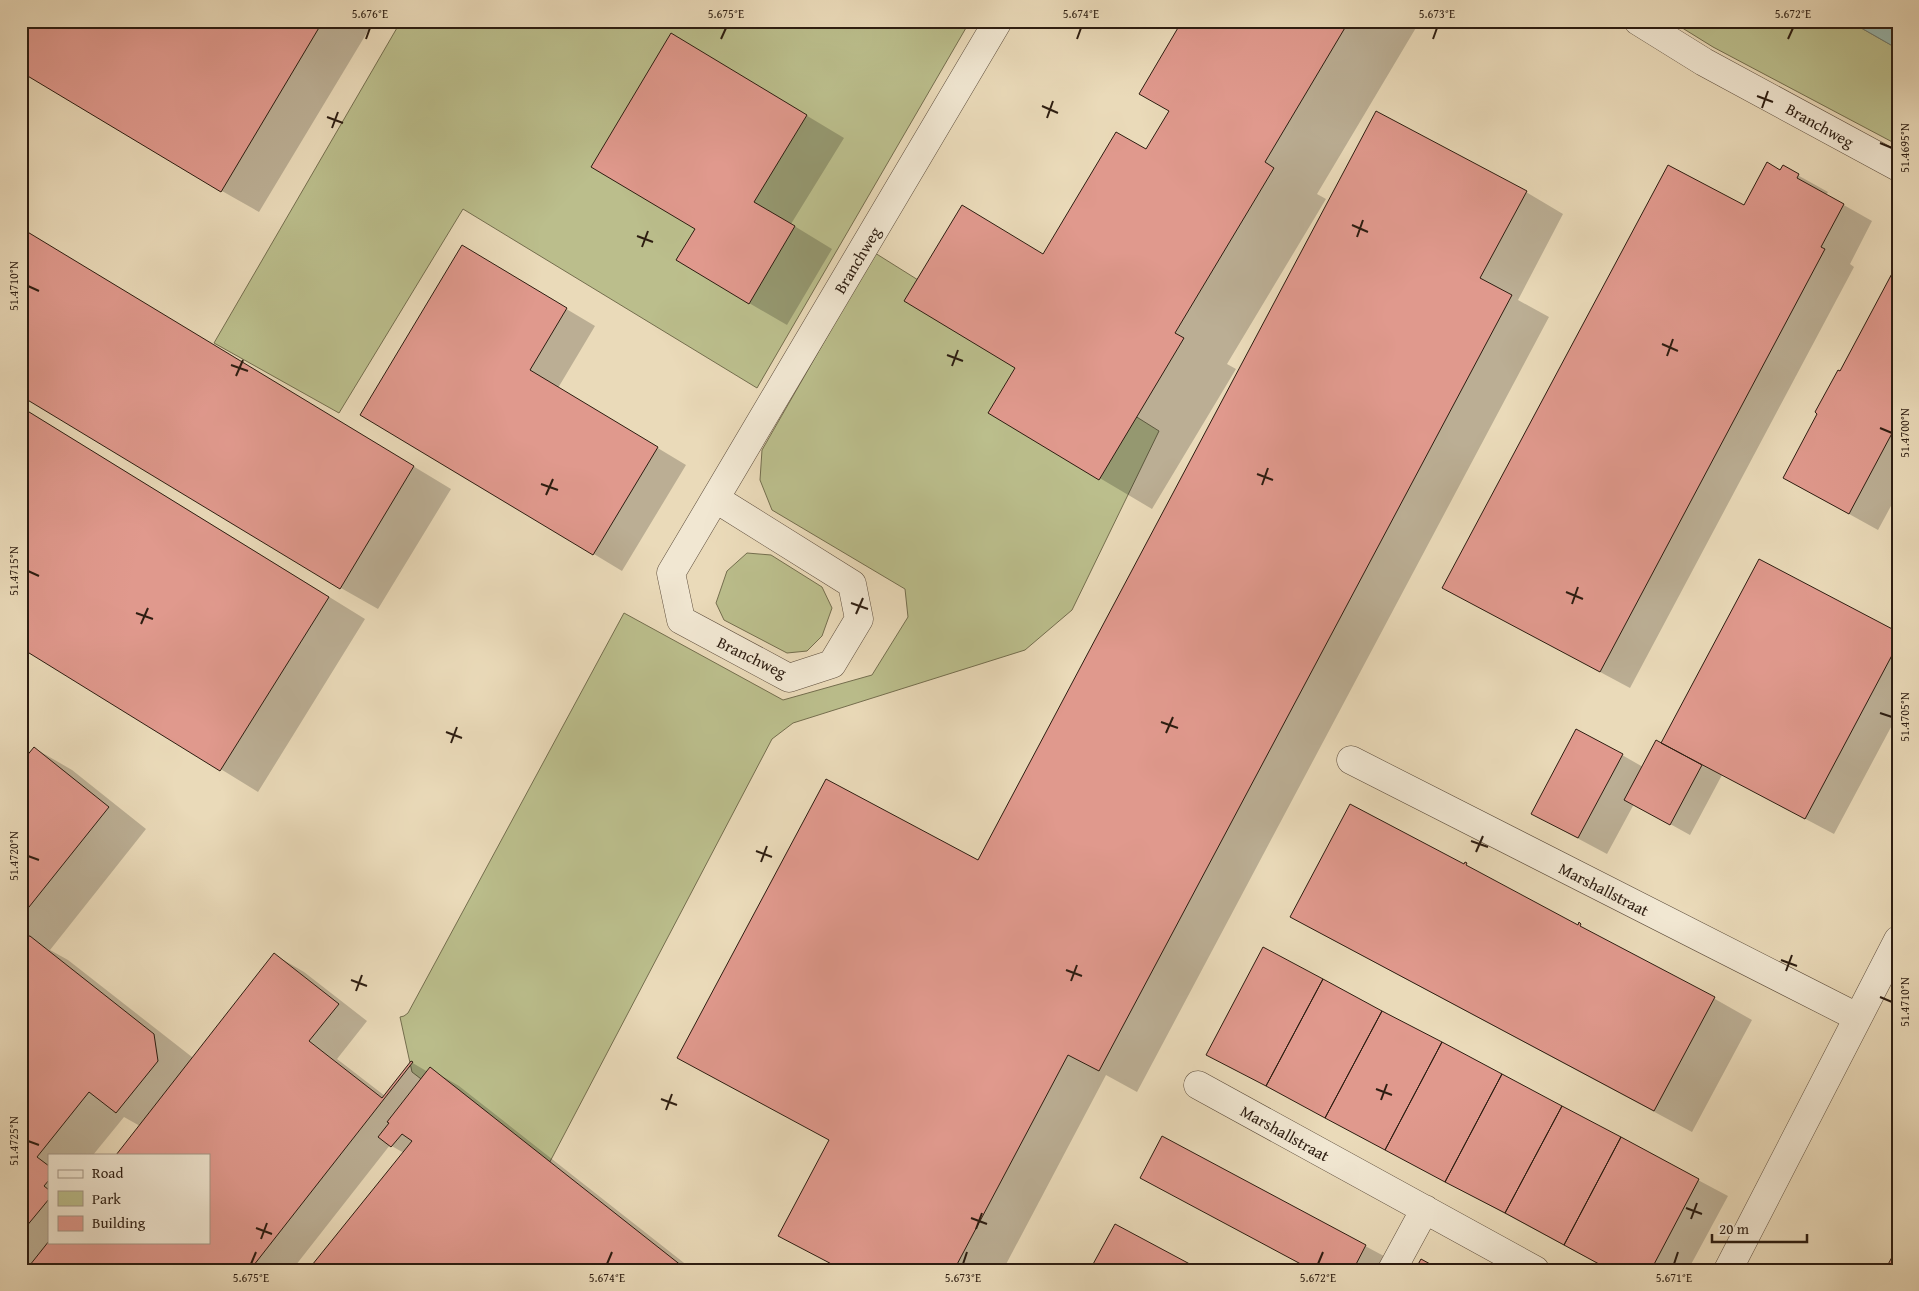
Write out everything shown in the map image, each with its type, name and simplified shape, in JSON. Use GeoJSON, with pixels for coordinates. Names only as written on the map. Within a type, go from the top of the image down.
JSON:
{"type":"FeatureCollection","features":[{"type":"Feature","properties":{"kind":"street","name":"Branchweg"},"geometry":{"type":"LineString","coordinates":[[716,499],[852,584],[859,619],[832,664],[788,678],[681,620],[671,573],[998,21]]}},
{"type":"Feature","properties":{"kind":"street","name":"Branchweg"},"geometry":{"type":"LineString","coordinates":[[1638,21],[1704,62],[1898,167]]}},
{"type":"Feature","properties":{"kind":"street","name":"Marshallstraat"},"geometry":{"type":"LineString","coordinates":[[1351,760],[1857,1017]]}},
{"type":"Feature","properties":{"kind":"street"},"geometry":{"type":"LineString","coordinates":[[1728,1270],[1898,940]]}},
{"type":"Feature","properties":{"kind":"street","name":"Marshallstraat"},"geometry":{"type":"LineString","coordinates":[[1198,1085],[1535,1270]]}},
{"type":"Feature","properties":{"kind":"street"},"geometry":{"type":"LineString","coordinates":[[1392,1270],[1425,1209]]}},
{"type":"Feature","properties":{"kind":"green space"},"geometry":{"type":"Polygon","coordinates":[[[401,21],[970,21],[757,388],[463,209],[339,413],[214,343],[401,21]]]}},
{"type":"Feature","properties":{"kind":"green space"},"geometry":{"type":"Polygon","coordinates":[[[1671,21],[1849,21],[1898,49],[1898,145],[1713,47],[1671,21]]]}},
{"type":"Feature","properties":{"kind":"green space"},"geometry":{"type":"Polygon","coordinates":[[[875,253],[1159,431],[1072,610],[1025,650],[793,723],[772,739],[544,1173],[412,1072],[400,1017],[408,1013],[624,613],[783,700],[872,675],[908,617],[905,589],[772,510],[760,480],[762,450],[875,253]]]}},
{"type":"Feature","properties":{"kind":"green space"},"geometry":{"type":"Polygon","coordinates":[[[747,553],[771,555],[822,587],[832,608],[822,636],[807,651],[787,653],[724,620],[716,603],[727,571],[747,553]]]}},
{"type":"Feature","properties":{"kind":"water"},"geometry":{"type":"Polygon","coordinates":[[[1849,21],[1898,21],[1898,49],[1849,21]]]}},
{"type":"Feature","properties":{"kind":"building"},"geometry":{"type":"Polygon","coordinates":[[[21,21],[323,21],[221,192],[21,72],[21,21]]]}},
{"type":"Feature","properties":{"kind":"building"},"geometry":{"type":"Polygon","coordinates":[[[1182,21],[1349,21],[1265,162],[1274,168],[1175,333],[1184,338],[1099,480],[988,413],[1015,368],[904,301],[962,205],[1043,254],[1116,132],[1146,149],[1169,111],[1139,94],[1182,21]]]}},
{"type":"Feature","properties":{"kind":"building"},"geometry":{"type":"Polygon","coordinates":[[[671,33],[807,115],[754,202],[795,226],[749,304],[676,260],[695,229],[591,167],[671,33]]]}},
{"type":"Feature","properties":{"kind":"building"},"geometry":{"type":"Polygon","coordinates":[[[1376,111],[1527,191],[1480,278],[1512,295],[1099,1071],[1068,1055],[954,1270],[843,1270],[778,1236],[829,1140],[677,1058],[826,779],[978,860],[1376,111]]]}},
{"type":"Feature","properties":{"kind":"building"},"geometry":{"type":"Polygon","coordinates":[[[1767,162],[1780,170],[1783,165],[1799,174],[1797,178],[1844,204],[1821,247],[1825,249],[1600,672],[1442,588],[1668,165],[1744,205],[1767,162]]]}},
{"type":"Feature","properties":{"kind":"building"},"geometry":{"type":"Polygon","coordinates":[[[21,228],[414,466],[340,589],[21,396],[21,228]]]}},
{"type":"Feature","properties":{"kind":"building"},"geometry":{"type":"Polygon","coordinates":[[[462,245],[567,308],[530,370],[658,447],[593,555],[360,415],[462,245]]]}},
{"type":"Feature","properties":{"kind":"building"},"geometry":{"type":"Polygon","coordinates":[[[1898,257],[1898,422],[1849,514],[1783,478],[1817,414],[1815,412],[1838,370],[1840,371],[1896,266],[1894,264],[1898,257]]]}},
{"type":"Feature","properties":{"kind":"building"},"geometry":{"type":"Polygon","coordinates":[[[21,407],[329,597],[220,771],[21,648],[21,407]]]}},
{"type":"Feature","properties":{"kind":"building"},"geometry":{"type":"Polygon","coordinates":[[[1759,559],[1898,632],[1898,644],[1805,819],[1661,743],[1759,559]]]}},
{"type":"Feature","properties":{"kind":"building"},"geometry":{"type":"Polygon","coordinates":[[[1576,729],[1623,754],[1578,838],[1531,814],[1576,729]]]}},
{"type":"Feature","properties":{"kind":"building"},"geometry":{"type":"Polygon","coordinates":[[[1656,740],[1702,765],[1670,825],[1624,800],[1656,740]]]}},
{"type":"Feature","properties":{"kind":"building"},"geometry":{"type":"Polygon","coordinates":[[[34,747],[109,807],[21,917],[21,763],[34,747]]]}},
{"type":"Feature","properties":{"kind":"building"},"geometry":{"type":"Polygon","coordinates":[[[1350,804],[1464,864],[1465,862],[1467,863],[1466,865],[1578,925],[1579,922],[1580,926],[1715,997],[1654,1111],[1290,917],[1350,804]]]}},
{"type":"Feature","properties":{"kind":"building"},"geometry":{"type":"Polygon","coordinates":[[[30,936],[154,1034],[158,1061],[116,1113],[89,1092],[37,1157],[48,1165],[48,1181],[44,1186],[48,1189],[48,1200],[21,1233],[21,937],[30,936]]]}},
{"type":"Feature","properties":{"kind":"building"},"geometry":{"type":"Polygon","coordinates":[[[1263,947],[1323,979],[1266,1086],[1206,1055],[1263,947]]]}},
{"type":"Feature","properties":{"kind":"building"},"geometry":{"type":"Polygon","coordinates":[[[274,953],[339,1004],[309,1041],[382,1098],[411,1061],[413,1062],[250,1270],[26,1270],[48,1242],[48,1244],[210,1244],[210,1154],[117,1154],[274,953]]]}},
{"type":"Feature","properties":{"kind":"building"},"geometry":{"type":"Polygon","coordinates":[[[1323,979],[1382,1011],[1325,1118],[1266,1086],[1323,979]]]}},
{"type":"Feature","properties":{"kind":"building"},"geometry":{"type":"Polygon","coordinates":[[[1382,1011],[1442,1042],[1385,1150],[1325,1118],[1382,1011]]]}},
{"type":"Feature","properties":{"kind":"building"},"geometry":{"type":"Polygon","coordinates":[[[1442,1042],[1502,1074],[1445,1182],[1385,1150],[1442,1042]]]}},
{"type":"Feature","properties":{"kind":"building"},"geometry":{"type":"Polygon","coordinates":[[[430,1067],[687,1270],[308,1270],[412,1141],[402,1134],[391,1147],[378,1137],[389,1123],[387,1122],[430,1067]]]}},
{"type":"Feature","properties":{"kind":"building"},"geometry":{"type":"Polygon","coordinates":[[[1502,1074],[1562,1106],[1505,1213],[1445,1182],[1502,1074]]]}},
{"type":"Feature","properties":{"kind":"building"},"geometry":{"type":"Polygon","coordinates":[[[1562,1106],[1621,1137],[1564,1245],[1505,1213],[1562,1106]]]}},
{"type":"Feature","properties":{"kind":"building"},"geometry":{"type":"Polygon","coordinates":[[[1162,1136],[1366,1245],[1353,1270],[1312,1270],[1140,1178],[1162,1136]]]}},
{"type":"Feature","properties":{"kind":"building"},"geometry":{"type":"Polygon","coordinates":[[[1621,1137],[1699,1179],[1651,1270],[1610,1270],[1564,1245],[1621,1137]]]}},
{"type":"Feature","properties":{"kind":"building"},"geometry":{"type":"Polygon","coordinates":[[[1115,1224],[1201,1270],[1099,1270],[1092,1266],[1115,1224]]]}},
{"type":"Feature","properties":{"kind":"building"},"geometry":{"type":"Polygon","coordinates":[[[1898,1246],[1898,1270],[1885,1270],[1898,1246]]]}},
{"type":"Feature","properties":{"kind":"building"},"geometry":{"type":"Polygon","coordinates":[[[1421,1259],[1441,1270],[1415,1270],[1421,1259]]]}},
{"type":"Feature","properties":{"kind":"building"},"geometry":{"type":"Polygon","coordinates":[[[1778,1265],[1788,1270],[1776,1270],[1778,1265]]]}}]}
